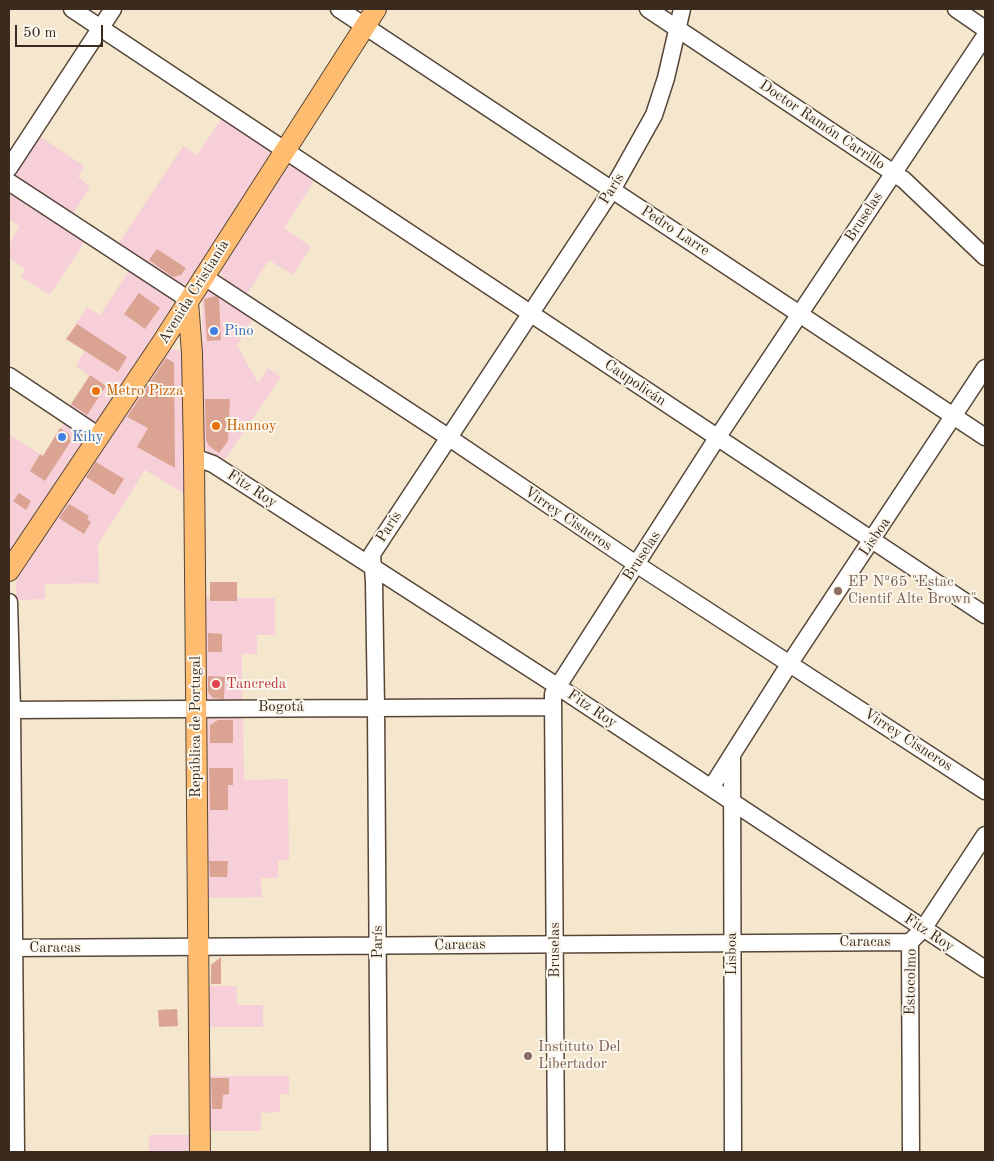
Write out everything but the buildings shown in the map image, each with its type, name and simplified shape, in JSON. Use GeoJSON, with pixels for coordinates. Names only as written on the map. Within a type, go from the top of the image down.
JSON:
{"type":"FeatureCollection","features":[{"type":"Feature","properties":{"kind":"main road","name":"Avenida Cristianía"},"geometry":{"type":"LineString","coordinates":[[9,571],[188,302],[376,9]]}},
{"type":"Feature","properties":{"kind":"main road","name":"República de Portugal"},"geometry":{"type":"LineString","coordinates":[[188,302],[192,346],[194,457],[200,1152]]}},
{"type":"Feature","properties":{"kind":"street","name":"Caupolicán"},"geometry":{"type":"LineString","coordinates":[[72,9],[985,615]]}},
{"type":"Feature","properties":{"kind":"street"},"geometry":{"type":"LineString","coordinates":[[9,168],[113,9]]}},
{"type":"Feature","properties":{"kind":"street","name":"Pedro Larre"},"geometry":{"type":"LineString","coordinates":[[339,9],[801,313],[985,437]]}},
{"type":"Feature","properties":{"kind":"street","name":"Doctor Ramón Carrillo"},"geometry":{"type":"LineString","coordinates":[[648,9],[894,173],[985,257]]}},
{"type":"Feature","properties":{"kind":"street","name":"París"},"geometry":{"type":"LineString","coordinates":[[379,1152],[376,707],[372,554],[612,190],[654,115],[666,78],[676,28],[682,9]]}},
{"type":"Feature","properties":{"kind":"street"},"geometry":{"type":"LineString","coordinates":[[956,9],[985,28]]}},
{"type":"Feature","properties":{"kind":"street","name":"Bruselas"},"geometry":{"type":"LineString","coordinates":[[556,1152],[556,944],[552,707],[557,686],[717,438],[985,36]]}},
{"type":"Feature","properties":{"kind":"street"},"geometry":{"type":"LineString","coordinates":[[9,182],[180,294],[188,302]]}},
{"type":"Feature","properties":{"kind":"street","name":"Virrey Cisneros"},"geometry":{"type":"LineString","coordinates":[[204,276],[636,564],[985,791]]}},
{"type":"Feature","properties":{"kind":"street","name":"Lisboa"},"geometry":{"type":"LineString","coordinates":[[711,788],[790,663],[985,368]]}},
{"type":"Feature","properties":{"kind":"street"},"geometry":{"type":"LineString","coordinates":[[9,376],[100,436]]}},
{"type":"Feature","properties":{"kind":"street","name":"Fitz Roy"},"geometry":{"type":"LineString","coordinates":[[194,457],[213,464],[373,566],[985,969]]}},
{"type":"Feature","properties":{"kind":"street"},"geometry":{"type":"LineString","coordinates":[[9,602],[16,1152]]}},
{"type":"Feature","properties":{"kind":"street","name":"Bogotá"},"geometry":{"type":"LineString","coordinates":[[10,710],[552,707]]}},
{"type":"Feature","properties":{"kind":"street","name":"Lisboa"},"geometry":{"type":"LineString","coordinates":[[732,755],[733,1152]]}},
{"type":"Feature","properties":{"kind":"street","name":"Estocolmo"},"geometry":{"type":"LineString","coordinates":[[910,1152],[910,942],[923,929],[985,835]]}},
{"type":"Feature","properties":{"kind":"street","name":"Caracas"},"geometry":{"type":"LineString","coordinates":[[12,948],[910,942]]}},
{"type":"Feature","properties":{"kind":"shaded area"},"geometry":{"type":"Polygon","coordinates":[[[224,115],[270,149],[271,154],[188,283],[177,285],[118,244],[183,146],[197,155],[224,115]]]}},
{"type":"Feature","properties":{"kind":"shaded area"},"geometry":{"type":"Polygon","coordinates":[[[38,135],[84,166],[78,177],[90,186],[72,216],[21,182],[16,175],[38,135]]]}},
{"type":"Feature","properties":{"kind":"shaded area"},"geometry":{"type":"Polygon","coordinates":[[[288,165],[294,165],[316,178],[284,228],[311,247],[293,275],[269,260],[247,294],[224,279],[220,270],[288,165]]]}},
{"type":"Feature","properties":{"kind":"shaded area"},"geometry":{"type":"Polygon","coordinates":[[[9,190],[85,241],[50,295],[21,277],[25,269],[9,258],[9,245],[19,226],[9,219],[9,190]]]}},
{"type":"Feature","properties":{"kind":"shaded area"},"geometry":{"type":"Polygon","coordinates":[[[130,269],[171,296],[173,305],[100,419],[93,423],[68,409],[90,376],[76,366],[85,351],[66,339],[87,307],[100,315],[130,269]]]}},
{"type":"Feature","properties":{"kind":"shaded area"},"geometry":{"type":"Polygon","coordinates":[[[210,289],[256,314],[237,345],[258,383],[268,368],[281,377],[223,462],[207,451],[204,445],[202,297],[205,291],[210,289]]]}},
{"type":"Feature","properties":{"kind":"shaded area"},"geometry":{"type":"Polygon","coordinates":[[[173,349],[181,351],[183,357],[185,494],[145,470],[98,545],[99,583],[45,584],[45,599],[16,600],[16,583],[20,570],[166,353],[173,349]]]}},
{"type":"Feature","properties":{"kind":"shaded area"},"geometry":{"type":"Polygon","coordinates":[[[65,422],[81,432],[83,445],[9,555],[9,434],[43,456],[65,422]]]}},
{"type":"Feature","properties":{"kind":"shaded area"},"geometry":{"type":"Polygon","coordinates":[[[204,598],[275,598],[275,635],[257,635],[257,654],[242,654],[242,702],[206,700],[204,598]]]}},
{"type":"Feature","properties":{"kind":"shaded area"},"geometry":{"type":"Polygon","coordinates":[[[243,713],[244,780],[288,779],[289,860],[278,861],[278,878],[261,878],[262,897],[205,898],[202,723],[208,715],[243,713]]]}},
{"type":"Feature","properties":{"kind":"shaded area"},"geometry":{"type":"Polygon","coordinates":[[[206,986],[237,986],[237,1005],[263,1005],[263,1027],[206,1027],[206,986]]]}},
{"type":"Feature","properties":{"kind":"shaded area"},"geometry":{"type":"Polygon","coordinates":[[[207,1076],[289,1076],[289,1094],[280,1094],[280,1112],[261,1113],[261,1131],[207,1131],[207,1076]]]}},
{"type":"Feature","properties":{"kind":"shaded area"},"geometry":{"type":"Polygon","coordinates":[[[149,1135],[190,1135],[190,1152],[149,1152],[149,1135]]]}},
{"type":"Feature","properties":{"kind":"place","name":"Pino"},"geometry":{"type":"Point","coordinates":[214,331]}},
{"type":"Feature","properties":{"kind":"place","name":"Metro Pizza"},"geometry":{"type":"Point","coordinates":[96,391]}},
{"type":"Feature","properties":{"kind":"place","name":"Hannoy"},"geometry":{"type":"Point","coordinates":[216,426]}},
{"type":"Feature","properties":{"kind":"place","name":"Kihy"},"geometry":{"type":"Point","coordinates":[62,437]}},
{"type":"Feature","properties":{"kind":"place","name":"EP Nº65 \"Estac Cientif Alte Brown\""},"geometry":{"type":"Point","coordinates":[838,591]}},
{"type":"Feature","properties":{"kind":"place","name":"Tancreda"},"geometry":{"type":"Point","coordinates":[216,684]}},
{"type":"Feature","properties":{"kind":"place","name":"Instituto Del Libertador"},"geometry":{"type":"Point","coordinates":[528,1056]}}]}
